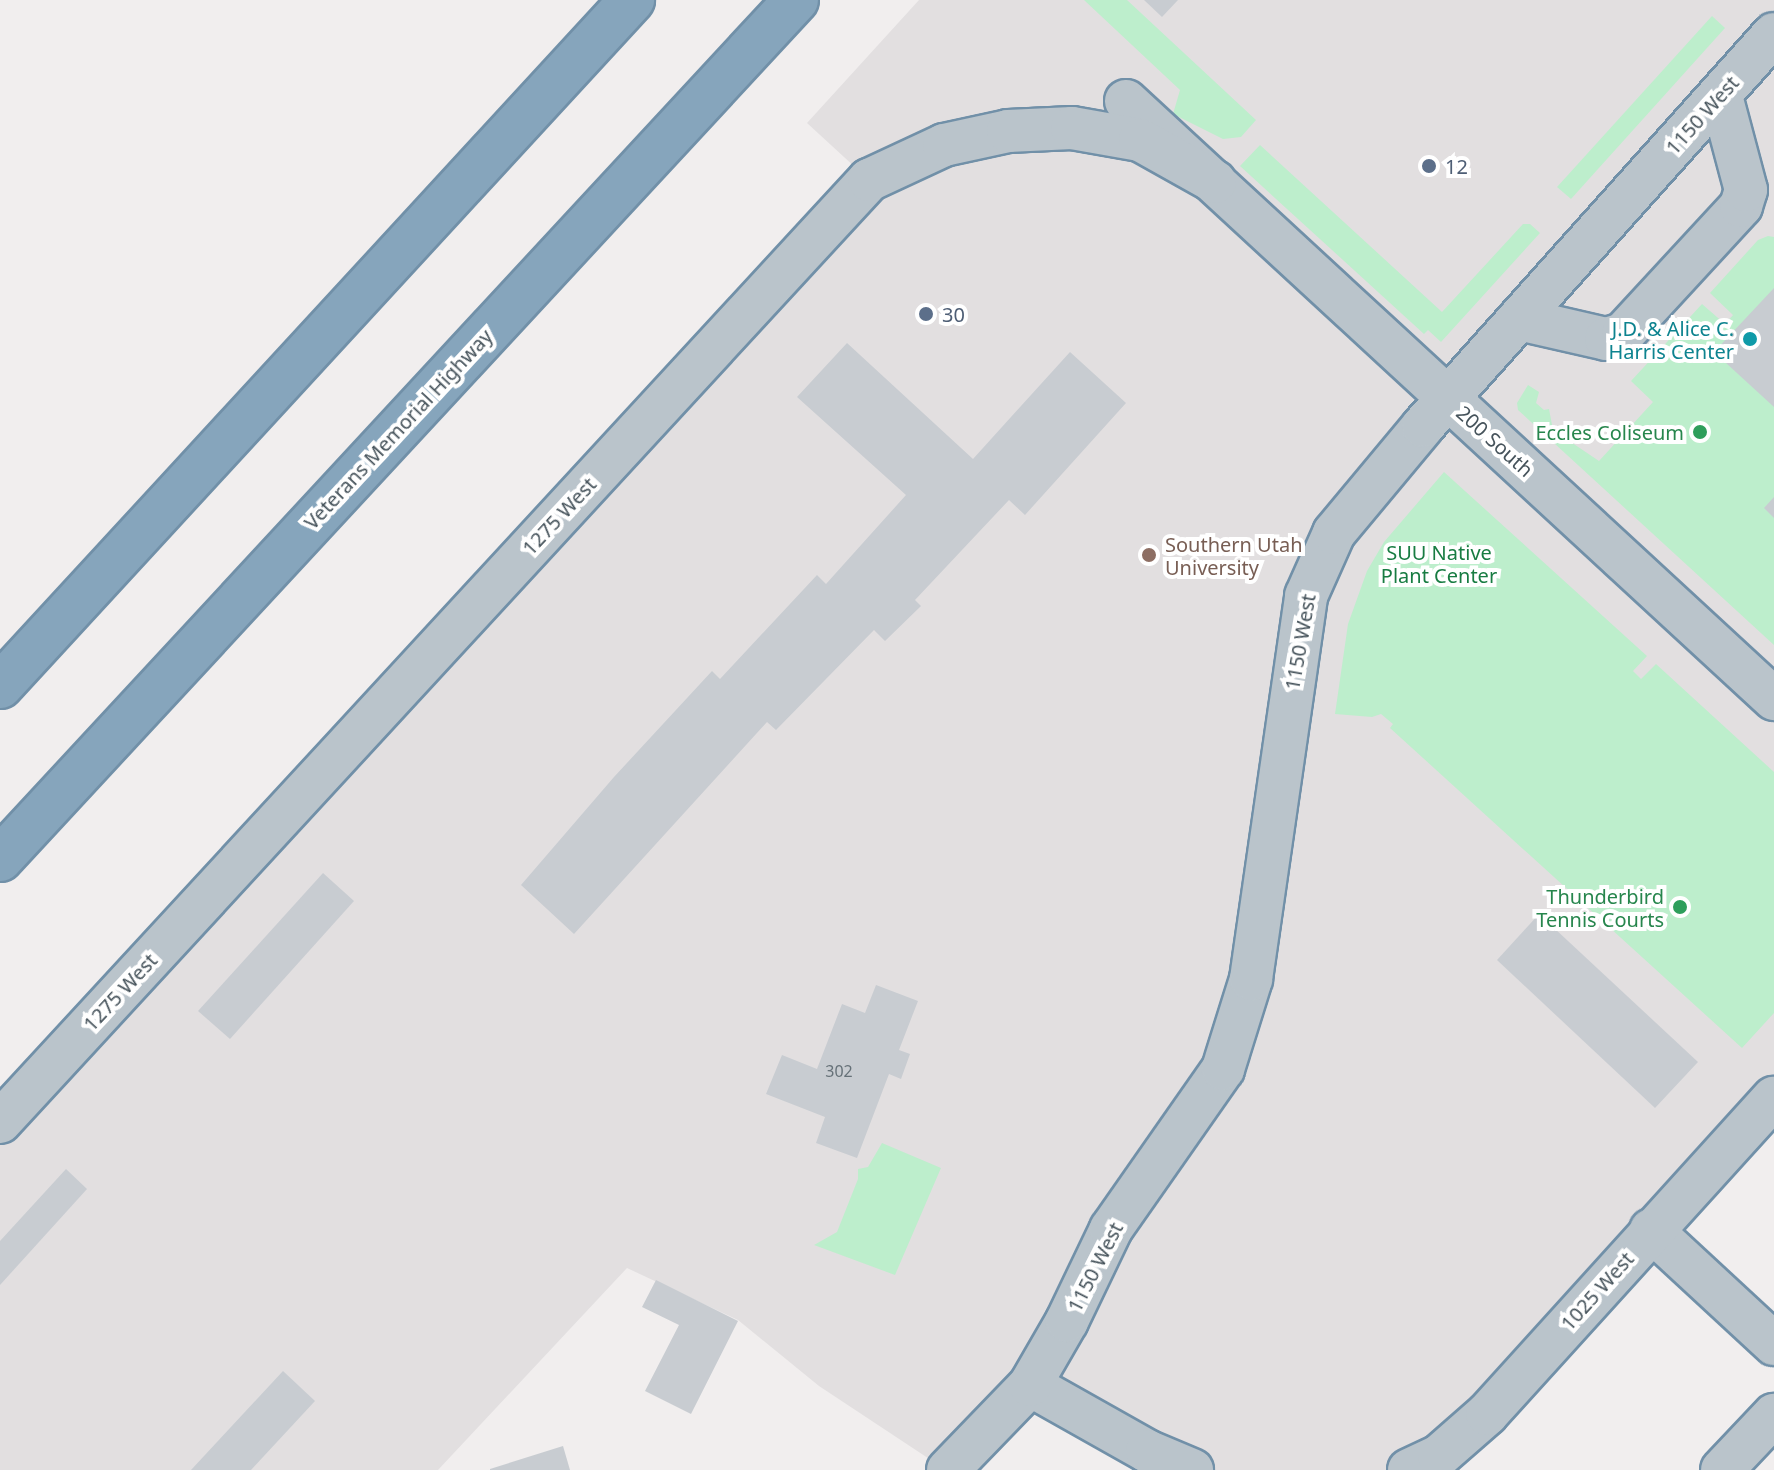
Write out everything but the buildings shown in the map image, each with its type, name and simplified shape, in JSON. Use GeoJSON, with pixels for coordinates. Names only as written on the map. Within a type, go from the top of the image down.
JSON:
{"type":"FeatureCollection","features":[{"type":"Feature","properties":{"kind":"highway"},"geometry":{"type":"LineString","coordinates":[[0,686],[632,0]]}},
{"type":"Feature","properties":{"kind":"highway","name":"Veterans Memorial Highway"},"geometry":{"type":"LineString","coordinates":[[0,859],[796,0]]}},
{"type":"Feature","properties":{"kind":"street","name":"1150 West"},"geometry":{"type":"LineString","coordinates":[[948,1470],[1030,1385],[1067,1321],[1111,1229],[1223,1069],[1251,979],[1298,633],[1317,565],[1349,511],[1774,34]]}},
{"type":"Feature","properties":{"kind":"street"},"geometry":{"type":"LineString","coordinates":[[1519,319],[1606,339],[1623,334],[1741,206],[1746,190],[1721,96]]}},
{"type":"Feature","properties":{"kind":"street"},"geometry":{"type":"LineString","coordinates":[[1126,101],[1215,182]]}},
{"type":"Feature","properties":{"kind":"street","name":"1275 West"},"geometry":{"type":"LineString","coordinates":[[0,1122],[869,180],[944,145],[1008,131],[1072,128],[1140,140],[1215,182]]}},
{"type":"Feature","properties":{"kind":"street","name":"200 South"},"geometry":{"type":"LineString","coordinates":[[1215,182],[1774,699]]}},
{"type":"Feature","properties":{"kind":"street","name":"1025 West"},"geometry":{"type":"LineString","coordinates":[[1409,1470],[1439,1456],[1487,1414],[1774,1098]]}},
{"type":"Feature","properties":{"kind":"street"},"geometry":{"type":"LineString","coordinates":[[1651,1230],[1774,1344]]}},
{"type":"Feature","properties":{"kind":"street"},"geometry":{"type":"LineString","coordinates":[[1030,1385],[1147,1451],[1192,1470]]}},
{"type":"Feature","properties":{"kind":"shaded area","name":"Southern Utah University"},"geometry":{"type":"Polygon","coordinates":[[[919,0],[1774,0],[1774,1098],[1409,1470],[1192,1470],[1030,1385],[946,1470],[819,1386],[738,1320],[627,1268],[438,1470],[0,1470],[0,1122],[869,180],[807,123],[919,0]]]}},
{"type":"Feature","properties":{"kind":"green space"},"geometry":{"type":"Polygon","coordinates":[[[1084,0],[1127,0],[1256,120],[1241,137],[1223,139],[1173,114],[1180,90],[1084,0]]]}},
{"type":"Feature","properties":{"kind":"green space"},"geometry":{"type":"Polygon","coordinates":[[[1712,16],[1725,28],[1571,199],[1557,187],[1712,16]]]}},
{"type":"Feature","properties":{"kind":"green space"},"geometry":{"type":"Polygon","coordinates":[[[1260,145],[1442,312],[1523,224],[1530,224],[1540,233],[1441,342],[1428,330],[1424,334],[1240,166],[1260,145]]]}},
{"type":"Feature","properties":{"kind":"green space","name":"Eccles Coliseum"},"geometry":{"type":"Polygon","coordinates":[[[1774,237],[1774,645],[1518,410],[1517,403],[1528,385],[1539,392],[1536,403],[1544,410],[1549,409],[1553,430],[1599,461],[1653,402],[1631,381],[1702,304],[1725,324],[1733,315],[1710,293],[1758,240],[1774,237]]]}},
{"type":"Feature","properties":{"kind":"green space","name":"Thunderbird Tennis Courts"},"geometry":{"type":"Polygon","coordinates":[[[1444,472],[1647,656],[1633,671],[1641,679],[1656,664],[1774,772],[1774,1013],[1742,1048],[1390,728],[1393,724],[1381,714],[1372,717],[1335,714],[1348,624],[1367,571],[1384,542],[1444,472]]]}},
{"type":"Feature","properties":{"kind":"green space"},"geometry":{"type":"Polygon","coordinates":[[[882,1143],[941,1168],[895,1275],[814,1245],[837,1232],[858,1179],[858,1169],[868,1167],[882,1143]]]}},
{"type":"Feature","properties":{"kind":"place","name":"12"},"geometry":{"type":"Point","coordinates":[1429,166]}},
{"type":"Feature","properties":{"kind":"place","name":"30"},"geometry":{"type":"Point","coordinates":[926,314]}},
{"type":"Feature","properties":{"kind":"place","name":"J.D. & Alice C. Harris Center"},"geometry":{"type":"Point","coordinates":[1750,339]}},
{"type":"Feature","properties":{"kind":"place","name":"Eccles Coliseum"},"geometry":{"type":"Point","coordinates":[1700,432]}},
{"type":"Feature","properties":{"kind":"place","name":"Southern Utah University"},"geometry":{"type":"Point","coordinates":[1149,555]}},
{"type":"Feature","properties":{"kind":"place","name":"Thunderbird Tennis Courts"},"geometry":{"type":"Point","coordinates":[1680,907]}},
{"type":"Feature","properties":{"kind":"park label","name":"SUU Native Plant Center"},"geometry":{"type":"Point","coordinates":[1439,564]}}]}
